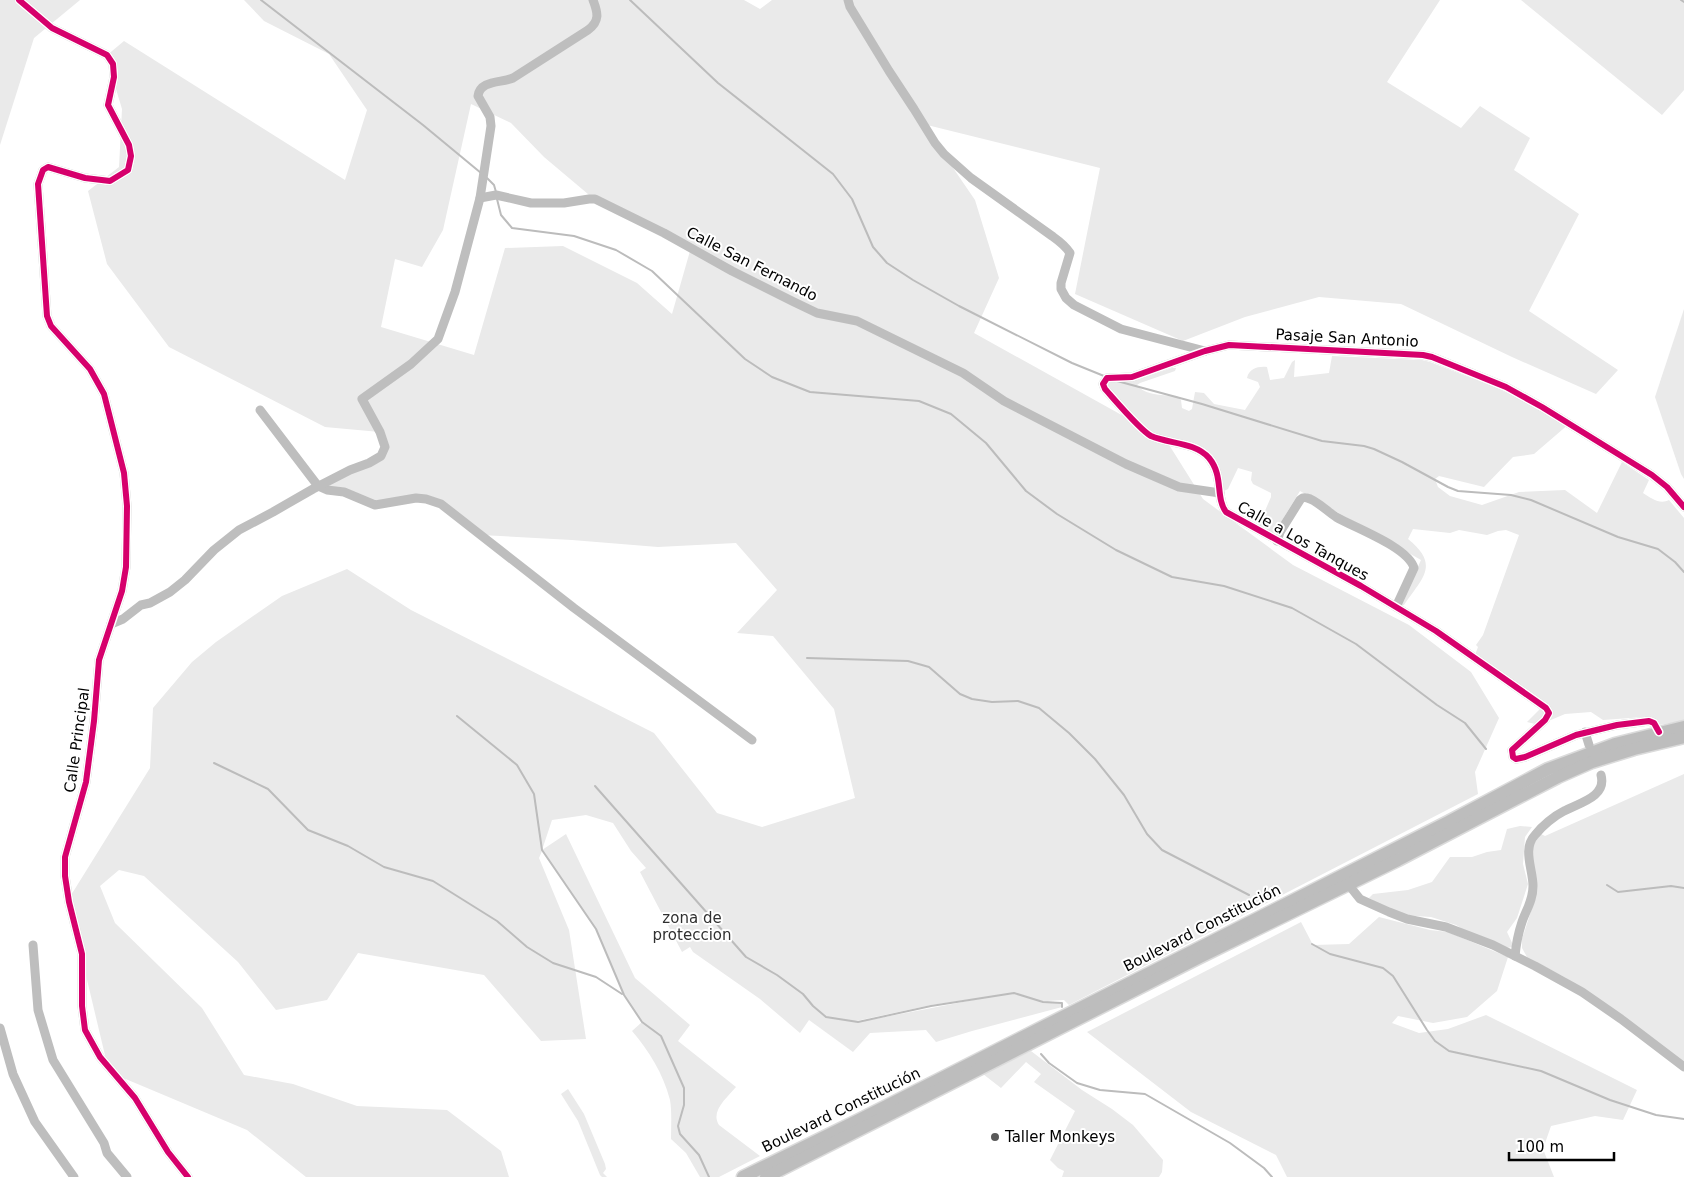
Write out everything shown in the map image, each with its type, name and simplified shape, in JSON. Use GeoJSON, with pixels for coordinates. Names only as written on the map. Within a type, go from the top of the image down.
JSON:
{"type":"FeatureCollection","features":[{"type":"Feature","properties":{"kind":"highway","name":"Boulevard Constitución"},"geometry":{"type":"LineString","coordinates":[[743,1177],[1448,822],[1548,769],[1589,753],[1659,732],[1684,727]]}},
{"type":"Feature","properties":{"kind":"highway","name":"Boulevard Constitución"},"geometry":{"type":"LineString","coordinates":[[766,1177],[1558,777],[1601,760],[1684,737]]}},
{"type":"Feature","properties":{"kind":"street","name":"Calle Principal"},"geometry":{"type":"LineString","coordinates":[[19,0],[52,28],[107,55],[113,64],[114,77],[108,105],[129,145],[131,156],[128,170],[110,181],[85,178],[48,167],[43,170],[38,184],[47,316],[51,326],[90,369],[104,394],[126,485],[128,547],[126,568],[122,591],[99,660],[86,782],[65,857],[65,876],[68,902],[82,954],[82,1006],[85,1030],[89,1040],[100,1057],[135,1098],[168,1152],[187,1177]]}},
{"type":"Feature","properties":{"kind":"street"},"geometry":{"type":"LineString","coordinates":[[111,624],[123,619],[141,605],[150,603],[170,592],[185,580],[214,550],[239,530],[318,486],[381,456],[385,447],[380,432],[362,399],[411,364],[438,339],[455,292],[480,198],[491,126],[490,117],[478,96],[480,90],[488,84],[513,78],[588,30],[598,18],[598,11],[593,0]]}},
{"type":"Feature","properties":{"kind":"street"},"geometry":{"type":"LineString","coordinates":[[848,0],[850,7],[889,71],[944,154],[971,178],[1069,250],[1070,253],[1061,283],[1061,289],[1066,298],[1074,305],[1120,329],[1205,351]]}},
{"type":"Feature","properties":{"kind":"street","name":"Calle San Fernando"},"geometry":{"type":"LineString","coordinates":[[480,198],[496,195],[531,203],[564,203],[589,198],[595,199],[816,313],[856,321],[963,373],[1004,401],[1126,464],[1179,486],[1220,493]]}},
{"type":"Feature","properties":{"kind":"street","name":"Pasaje San Antonio"},"geometry":{"type":"LineString","coordinates":[[1205,351],[1229,345],[1241,345],[1432,357],[1506,387],[1542,407],[1652,475],[1684,507]]}},
{"type":"Feature","properties":{"kind":"street","name":"Calle a Los Tanques"},"geometry":{"type":"LineString","coordinates":[[1205,351],[1132,377],[1107,378],[1103,384],[1105,389],[1151,436],[1193,448],[1207,457],[1216,469],[1223,508],[1226,512],[1436,631],[1546,708],[1549,713],[1548,716],[1516,744],[1512,750],[1513,757],[1520,759],[1585,732]]}},
{"type":"Feature","properties":{"kind":"street"},"geometry":{"type":"LineString","coordinates":[[260,410],[318,486],[327,490],[350,493],[375,505],[416,498],[442,504],[574,608],[752,740]]}},
{"type":"Feature","properties":{"kind":"street"},"geometry":{"type":"LineString","coordinates":[[1278,541],[1280,532],[1300,500],[1308,498],[1336,517],[1390,544],[1411,561],[1414,568],[1396,607]]}},
{"type":"Feature","properties":{"kind":"street"},"geometry":{"type":"LineString","coordinates":[[1589,744],[1585,732],[1617,725],[1649,721],[1654,723],[1659,732]]}},
{"type":"Feature","properties":{"kind":"street"},"geometry":{"type":"LineString","coordinates":[[1515,956],[1522,921],[1532,902],[1532,876],[1528,854],[1530,841],[1560,814],[1595,796],[1601,788],[1603,780],[1601,775]]}},
{"type":"Feature","properties":{"kind":"street"},"geometry":{"type":"LineString","coordinates":[[1348,884],[1360,899],[1407,918],[1446,927],[1515,956],[1582,992],[1684,1067]]}},
{"type":"Feature","properties":{"kind":"street"},"geometry":{"type":"LineString","coordinates":[[33,945],[38,1010],[53,1060],[104,1143],[107,1153],[127,1177]]}},
{"type":"Feature","properties":{"kind":"street"},"geometry":{"type":"LineString","coordinates":[[0,1028],[13,1074],[35,1122],[74,1177]]}},
{"type":"Feature","properties":{"kind":"green space"},"geometry":{"type":"Polygon","coordinates":[[[0,0],[80,0],[34,38],[0,145],[0,0]]]}},
{"type":"Feature","properties":{"kind":"green space","name":"zona de proteccion"},"geometry":{"type":"Polygon","coordinates":[[[244,0],[744,0],[760,9],[772,0],[1440,0],[1387,82],[1461,128],[1480,106],[1530,138],[1514,170],[1579,214],[1529,311],[1618,370],[1596,394],[1512,357],[1401,304],[1319,297],[1245,317],[1183,341],[1075,294],[1100,168],[923,124],[975,200],[999,278],[974,333],[1145,428],[1107,386],[1108,381],[1139,379],[1176,368],[1175,371],[1137,385],[1150,393],[1177,396],[1181,400],[1182,408],[1189,411],[1192,409],[1195,392],[1204,393],[1214,404],[1245,410],[1260,387],[1258,382],[1247,378],[1252,370],[1258,367],[1267,367],[1270,380],[1284,378],[1292,362],[1295,360],[1294,377],[1329,373],[1332,356],[1422,360],[1430,362],[1497,388],[1570,423],[1534,454],[1513,457],[1484,487],[1439,476],[1435,479],[1438,487],[1450,496],[1482,505],[1519,492],[1565,490],[1597,513],[1622,462],[1649,480],[1643,493],[1652,499],[1662,502],[1669,500],[1684,518],[1684,721],[1652,726],[1644,717],[1603,720],[1591,712],[1565,714],[1539,725],[1527,722],[1545,704],[1475,655],[1478,647],[1476,645],[1483,635],[1519,535],[1506,530],[1487,535],[1459,530],[1450,533],[1413,529],[1408,539],[1424,556],[1425,571],[1417,587],[1404,605],[1400,606],[1421,560],[1300,491],[1273,535],[1258,527],[1271,493],[1253,484],[1251,480],[1252,472],[1238,468],[1228,489],[1224,491],[1216,461],[1166,440],[1203,499],[1293,565],[1409,625],[1471,672],[1499,718],[1475,772],[1478,794],[1069,1005],[1064,1000],[1047,1001],[1062,1003],[1062,1007],[936,1042],[926,1030],[870,1033],[853,1052],[809,1020],[800,1033],[760,999],[693,952],[690,947],[682,952],[640,872],[646,868],[631,851],[613,823],[586,815],[552,820],[542,850],[566,834],[635,978],[690,1025],[678,1041],[736,1087],[718,1110],[717,1120],[719,1125],[760,1156],[719,1177],[700,1177],[686,1153],[671,1139],[670,1100],[664,1081],[655,1063],[632,1031],[642,1022],[624,995],[596,929],[542,851],[539,858],[569,930],[586,1039],[541,1041],[484,975],[358,953],[327,1000],[276,1010],[238,962],[144,876],[119,870],[100,886],[115,923],[202,1008],[244,1075],[293,1084],[357,1106],[447,1110],[501,1151],[509,1177],[306,1177],[247,1130],[109,1072],[68,900],[150,768],[153,708],[192,662],[216,642],[282,596],[347,569],[411,610],[654,733],[717,813],[762,827],[855,798],[834,709],[773,636],[737,633],[777,590],[736,543],[658,547],[481,535],[426,499],[375,505],[318,486],[381,456],[380,432],[325,427],[169,347],[107,264],[88,191],[119,167],[122,109],[106,56],[124,41],[345,180],[367,110],[329,54],[264,21],[244,0]],[[471,104],[443,230],[422,267],[395,259],[381,327],[474,355],[505,248],[563,246],[637,283],[672,314],[692,244],[601,205],[544,157],[511,123],[471,104]],[[994,996],[931,1005],[856,1021],[859,1022],[994,996]]]}},
{"type":"Feature","properties":{"kind":"green space"},"geometry":{"type":"Polygon","coordinates":[[[1521,0],[1684,0],[1684,90],[1662,115],[1521,0]]]}},
{"type":"Feature","properties":{"kind":"green space"},"geometry":{"type":"Polygon","coordinates":[[[1684,309],[1684,479],[1655,397],[1684,309]]]}},
{"type":"Feature","properties":{"kind":"green space"},"geometry":{"type":"Polygon","coordinates":[[[1684,774],[1684,1063],[1566,978],[1527,957],[1522,948],[1522,939],[1536,896],[1531,848],[1541,834],[1545,836],[1684,774]]]}},
{"type":"Feature","properties":{"kind":"green space"},"geometry":{"type":"Polygon","coordinates":[[[1520,826],[1532,827],[1525,837],[1523,864],[1528,884],[1517,918],[1507,932],[1514,947],[1505,948],[1469,933],[1456,925],[1431,917],[1400,915],[1369,898],[1373,894],[1408,890],[1432,882],[1450,857],[1472,857],[1501,850],[1507,829],[1520,826]]]}},
{"type":"Feature","properties":{"kind":"green space"},"geometry":{"type":"Polygon","coordinates":[[[1379,917],[1430,930],[1448,932],[1508,957],[1497,991],[1467,1017],[1433,1023],[1398,1016],[1392,1023],[1419,1033],[1448,1029],[1486,1015],[1637,1090],[1623,1120],[1595,1116],[1551,1126],[1543,1149],[1554,1177],[1287,1177],[1276,1155],[1191,1112],[1087,1032],[1301,922],[1313,945],[1349,944],[1379,917]]]}},
{"type":"Feature","properties":{"kind":"green space"},"geometry":{"type":"Polygon","coordinates":[[[1031,1051],[1082,1090],[1133,1125],[1163,1160],[1162,1172],[1159,1177],[1062,1177],[1064,1171],[1050,1160],[1075,1111],[1034,1082],[1041,1074],[1026,1062],[1001,1088],[983,1074],[1031,1051]]]}},
{"type":"Feature","properties":{"kind":"green space"},"geometry":{"type":"Polygon","coordinates":[[[568,1089],[584,1114],[605,1164],[606,1169],[603,1173],[607,1177],[600,1175],[578,1121],[561,1094],[568,1089]]]}},
{"type":"Feature","properties":{"kind":"waterway"},"geometry":{"type":"LineString","coordinates":[[261,0],[423,125],[481,173]]}},
{"type":"Feature","properties":{"kind":"waterway"},"geometry":{"type":"LineString","coordinates":[[630,0],[718,83],[833,174],[852,199],[873,247],[887,263],[959,306],[1072,363],[1104,376]]}},
{"type":"Feature","properties":{"kind":"waterway"},"geometry":{"type":"LineString","coordinates":[[487,178],[494,185],[496,192]]}},
{"type":"Feature","properties":{"kind":"waterway"},"geometry":{"type":"LineString","coordinates":[[497,199],[501,215],[512,228],[574,236],[616,250],[652,271],[745,359],[772,377],[810,392],[919,401],[951,414],[986,443],[1026,491],[1057,514],[1116,550],[1172,577],[1224,586],[1292,608],[1356,644],[1437,705],[1465,723],[1486,749]]}},
{"type":"Feature","properties":{"kind":"waterway"},"geometry":{"type":"LineString","coordinates":[[1117,381],[1202,404],[1322,441],[1374,449],[1458,491],[1511,495],[1531,500],[1618,537],[1658,549],[1675,562],[1684,572]]}},
{"type":"Feature","properties":{"kind":"waterway"},"geometry":{"type":"LineString","coordinates":[[807,658],[908,661],[929,667],[960,694],[972,699],[992,702],[1018,701],[1039,708],[1069,733],[1095,759],[1124,795],[1147,834],[1162,850],[1249,895]]}},
{"type":"Feature","properties":{"kind":"waterway"},"geometry":{"type":"LineString","coordinates":[[457,716],[517,765],[534,794],[542,850],[596,929],[624,995],[642,1022],[661,1036],[684,1088],[684,1105],[678,1126],[680,1134],[699,1155],[709,1177]]}},
{"type":"Feature","properties":{"kind":"waterway"},"geometry":{"type":"LineString","coordinates":[[214,763],[268,789],[308,830],[348,846],[384,867],[433,881],[497,921],[527,947],[553,963],[596,977],[622,994]]}},
{"type":"Feature","properties":{"kind":"waterway"},"geometry":{"type":"LineString","coordinates":[[595,786],[746,957],[777,975],[803,994],[826,1017],[858,1022],[931,1006],[1014,993],[1043,1002],[1062,1003],[1062,1007]]}},
{"type":"Feature","properties":{"kind":"waterway"},"geometry":{"type":"LineString","coordinates":[[1607,885],[1618,892],[1671,886],[1684,888]]}},
{"type":"Feature","properties":{"kind":"waterway"},"geometry":{"type":"LineString","coordinates":[[1312,944],[1330,954],[1383,968],[1393,976],[1435,1041],[1449,1051],[1541,1071],[1610,1100],[1656,1115],[1684,1119]]}},
{"type":"Feature","properties":{"kind":"waterway"},"geometry":{"type":"LineString","coordinates":[[1041,1054],[1049,1063],[1077,1083],[1100,1090],[1145,1094],[1230,1143],[1264,1168],[1272,1177]]}},
{"type":"Feature","properties":{"kind":"cycle path"},"geometry":{"type":"LineString","coordinates":[[19,0],[52,28],[107,55],[113,64],[114,77],[108,105],[129,145],[131,156],[128,170],[110,181],[85,178],[48,167],[43,170],[38,184],[47,316],[51,326],[90,369],[104,394],[124,473],[127,506],[126,567],[122,591],[99,660],[86,782],[65,857],[65,876],[69,902],[82,954],[82,1006],[85,1030],[100,1057],[135,1098],[168,1152],[188,1177]]}},
{"type":"Feature","properties":{"kind":"cycle path"},"geometry":{"type":"LineString","coordinates":[[1659,732],[1654,723],[1649,721],[1617,725],[1576,735],[1516,759],[1513,757],[1512,750],[1545,720],[1549,713],[1546,708],[1436,631],[1361,586],[1226,512],[1221,500],[1214,465],[1209,458],[1197,449],[1158,439],[1146,433],[1105,389],[1103,384],[1107,378],[1132,377],[1205,351],[1229,345],[1423,355],[1506,387],[1542,407],[1652,475],[1667,487],[1684,507]]}},
{"type":"Feature","properties":{"kind":"place","name":"Taller Monkeys"},"geometry":{"type":"Point","coordinates":[995,1137]}}]}
